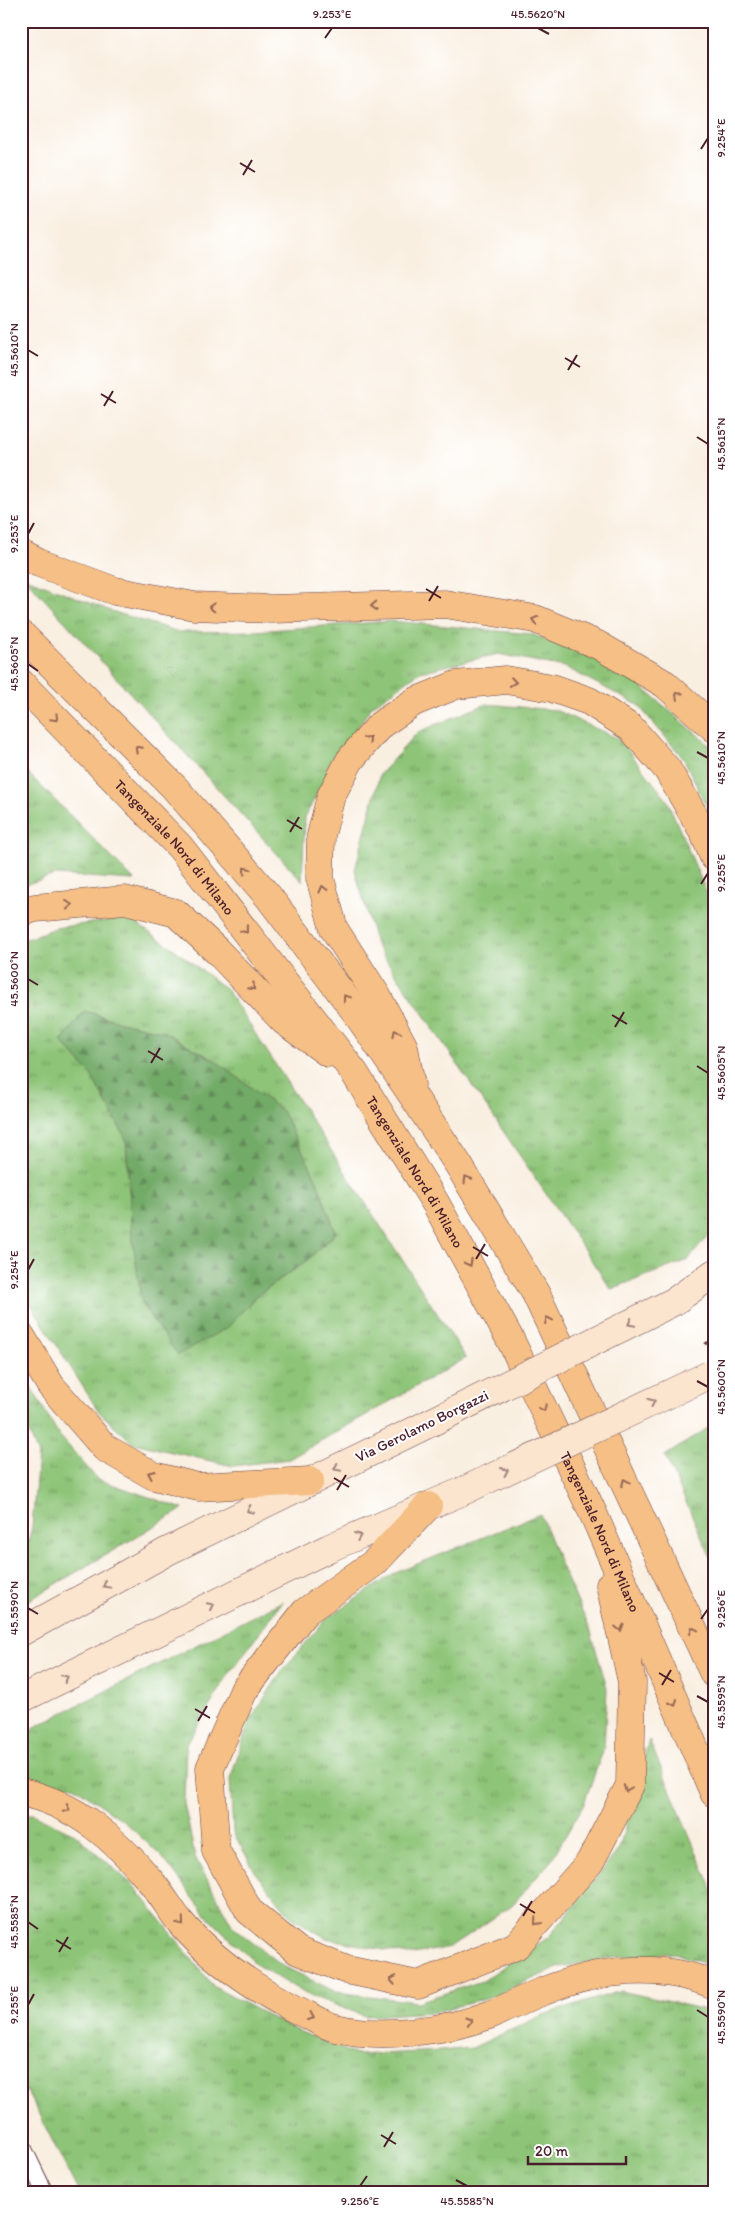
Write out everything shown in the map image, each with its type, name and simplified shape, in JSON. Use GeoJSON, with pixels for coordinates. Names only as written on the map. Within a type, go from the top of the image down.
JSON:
{"type":"FeatureCollection","features":[{"type":"Feature","properties":{"kind":"highway"},"geometry":{"type":"LineString","coordinates":[[21,554],[39,563],[115,591],[194,606],[271,609],[444,604],[535,619],[598,645],[665,684],[714,728]]}},
{"type":"Feature","properties":{"kind":"highway"},"geometry":{"type":"LineString","coordinates":[[21,634],[174,787],[262,889],[355,1011],[413,1096],[458,1164],[536,1294],[714,1674]]}},
{"type":"Feature","properties":{"kind":"highway"},"geometry":{"type":"LineString","coordinates":[[413,1096],[404,1048],[377,996],[334,929],[320,878],[321,835],[332,796],[350,760],[380,725],[414,702],[456,685],[506,680],[552,688],[589,701],[630,728],[667,769],[704,831],[714,857]]}},
{"type":"Feature","properties":{"kind":"highway","name":"Tangenziale Nord di Milano"},"geometry":{"type":"LineString","coordinates":[[21,683],[180,847],[354,1072],[436,1204],[511,1341],[593,1513],[714,1792]]}},
{"type":"Feature","properties":{"kind":"highway"},"geometry":{"type":"LineString","coordinates":[[21,912],[35,908],[125,900],[176,913],[217,951],[284,1021],[354,1072]]}},
{"type":"Feature","properties":{"kind":"highway"},"geometry":{"type":"LineString","coordinates":[[21,1336],[51,1386],[105,1448],[154,1476],[198,1487],[310,1481]]}},
{"type":"Feature","properties":{"kind":"highway"},"geometry":{"type":"LineString","coordinates":[[428,1506],[374,1563],[305,1612],[244,1690],[210,1768],[216,1852],[249,1911],[298,1951],[347,1970],[418,1984],[516,1946],[590,1862],[630,1785],[632,1682],[593,1513]]}},
{"type":"Feature","properties":{"kind":"highway"},"geometry":{"type":"LineString","coordinates":[[21,1792],[36,1795],[68,1808],[100,1829],[126,1852],[179,1921],[204,1948],[262,1992],[336,2028],[386,2034],[443,2029],[488,2016],[546,1990],[601,1974],[638,1970],[667,1972],[696,1978],[714,1985]]}},
{"type":"Feature","properties":{"kind":"main road","name":"Via Gerolamo Borgazzi"},"geometry":{"type":"LineString","coordinates":[[21,1632],[168,1551],[675,1301],[714,1273]]}},
{"type":"Feature","properties":{"kind":"main road"},"geometry":{"type":"LineString","coordinates":[[21,1699],[329,1548],[461,1492],[711,1373]]}},
{"type":"Feature","properties":{"kind":"lane"},"geometry":{"type":"LineString","coordinates":[[21,2143],[45,2193]]}},
{"type":"Feature","properties":{"kind":"green space"},"geometry":{"type":"Polygon","coordinates":[[[24,577],[111,611],[179,632],[255,631],[392,621],[531,634],[618,667],[714,750],[714,823],[684,759],[638,705],[565,667],[498,654],[420,672],[372,706],[331,766],[305,817],[302,881],[24,577]]]}},
{"type":"Feature","properties":{"kind":"green space"},"geometry":{"type":"Polygon","coordinates":[[[486,704],[555,710],[619,739],[667,800],[714,910],[714,1229],[688,1260],[611,1289],[376,945],[355,870],[380,774],[418,732],[486,704]]]}},
{"type":"Feature","properties":{"kind":"green space"},"geometry":{"type":"Polygon","coordinates":[[[21,766],[134,880],[55,875],[21,886],[21,766]]]}},
{"type":"Feature","properties":{"kind":"green space"},"geometry":{"type":"Polygon","coordinates":[[[128,918],[174,949],[227,990],[466,1358],[289,1459],[233,1466],[133,1443],[99,1412],[21,1289],[21,941],[55,928],[128,918]],[[85,1011],[61,1041],[90,1073],[126,1139],[132,1235],[228,1327],[256,1296],[305,1262],[336,1233],[216,1061],[164,1032],[120,1022],[85,1011]]]}},
{"type":"Feature","properties":{"kind":"green space"},"geometry":{"type":"Polygon","coordinates":[[[85,1011],[120,1022],[164,1032],[216,1061],[282,1111],[316,1178],[336,1233],[305,1262],[256,1296],[228,1327],[178,1355],[142,1305],[132,1235],[126,1139],[90,1073],[61,1041],[85,1011]]]}},
{"type":"Feature","properties":{"kind":"green space"},"geometry":{"type":"Polygon","coordinates":[[[21,1370],[59,1435],[97,1479],[183,1509],[21,1605],[21,1568],[32,1527],[38,1455],[21,1412],[21,1370]]]}},
{"type":"Feature","properties":{"kind":"green space"},"geometry":{"type":"Polygon","coordinates":[[[714,1424],[714,1564],[665,1456],[714,1424]]]}},
{"type":"Feature","properties":{"kind":"green space"},"geometry":{"type":"Polygon","coordinates":[[[540,1514],[590,1629],[607,1688],[604,1748],[583,1806],[550,1862],[512,1905],[451,1947],[408,1955],[326,1938],[291,1917],[257,1875],[233,1832],[230,1779],[249,1722],[282,1671],[326,1619],[393,1574],[540,1514]]]}},
{"type":"Feature","properties":{"kind":"green space"},"geometry":{"type":"Polygon","coordinates":[[[283,1601],[229,1674],[186,1745],[184,1803],[195,1857],[233,1927],[281,1965],[336,1992],[418,2002],[482,1981],[549,1937],[619,1849],[649,1740],[714,1893],[714,1967],[675,1953],[620,1957],[560,1967],[486,1999],[434,2012],[365,2016],[306,1994],[257,1965],[207,1916],[163,1858],[124,1821],[74,1786],[21,1778],[21,1734],[283,1601]]]}},
{"type":"Feature","properties":{"kind":"green space"},"geometry":{"type":"Polygon","coordinates":[[[32,1814],[75,1834],[134,1886],[214,1987],[289,2027],[356,2055],[472,2048],[543,2015],[621,1991],[701,2009],[714,2016],[714,2193],[79,2193],[27,2091],[21,2091],[21,1815],[32,1814]]]}}]}
